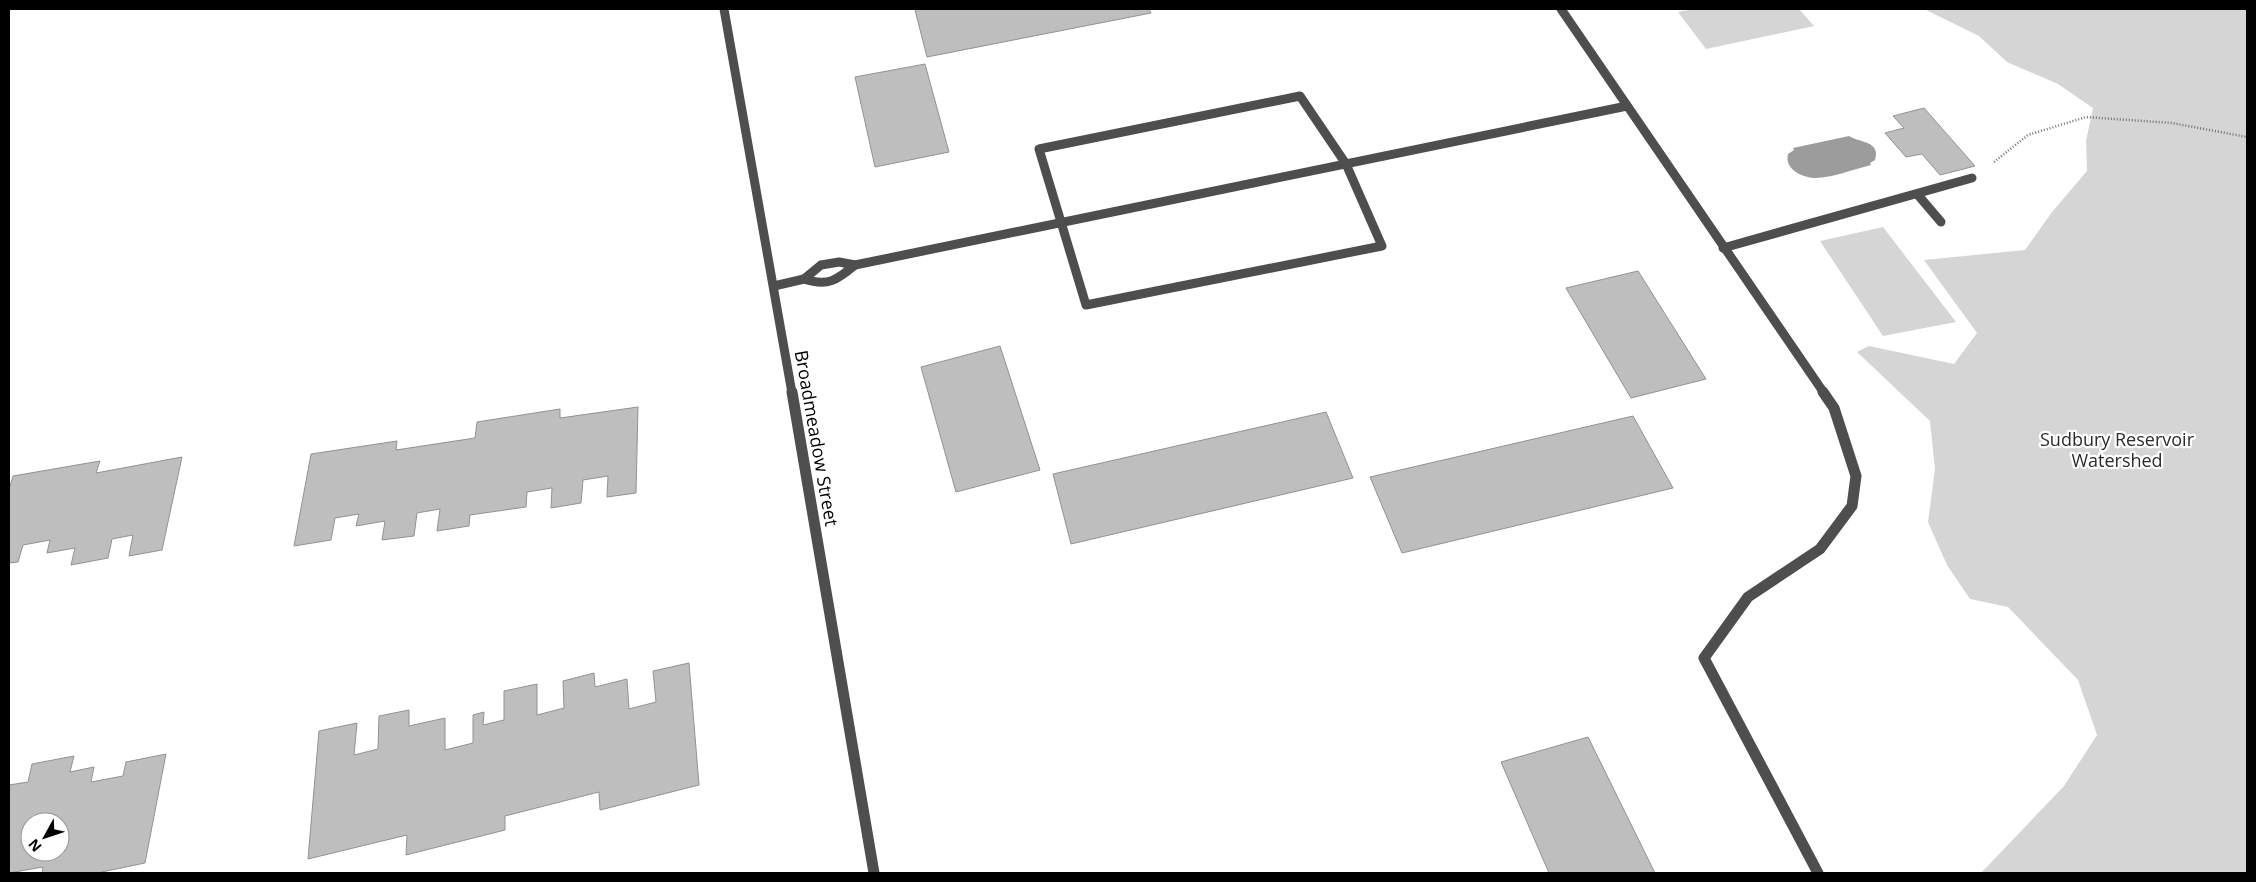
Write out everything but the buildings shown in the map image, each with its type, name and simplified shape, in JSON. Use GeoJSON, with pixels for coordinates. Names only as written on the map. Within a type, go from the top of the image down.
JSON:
{"type":"FeatureCollection","features":[{"type":"Feature","properties":{"kind":"street","name":"Broadmeadow Street"},"geometry":{"type":"LineString","coordinates":[[724,9],[774,286],[874,873]]}},
{"type":"Feature","properties":{"kind":"street"},"geometry":{"type":"LineString","coordinates":[[1560,9],[1834,408],[1856,476],[1852,506],[1820,549],[1748,597],[1704,658],[1818,873]]}},
{"type":"Feature","properties":{"kind":"street"},"geometry":{"type":"LineString","coordinates":[[1300,96],[1346,164],[1382,246],[1086,304],[1039,149],[1300,96]]}},
{"type":"Feature","properties":{"kind":"street"},"geometry":{"type":"LineString","coordinates":[[804,279],[814,267],[836,260],[855,265],[1627,106]]}},
{"type":"Feature","properties":{"kind":"street"},"geometry":{"type":"LineString","coordinates":[[1723,248],[1918,195],[1972,178]]}},
{"type":"Feature","properties":{"kind":"street"},"geometry":{"type":"LineString","coordinates":[[1918,195],[1941,222]]}},
{"type":"Feature","properties":{"kind":"street"},"geometry":{"type":"LineString","coordinates":[[774,286],[804,279],[819,284],[838,279],[855,265]]}},
{"type":"Feature","properties":{"kind":"path"},"geometry":{"type":"LineString","coordinates":[[1972,178],[2028,135],[2086,117],[2172,122],[2247,137]]}},
{"type":"Feature","properties":{"kind":"green space"},"geometry":{"type":"Polygon","coordinates":[[[1693,9],[1799,9],[1814,26],[1706,49],[1678,12],[1693,9]]]}},
{"type":"Feature","properties":{"kind":"green space","name":"Sudbury Reservoir Watershed"},"geometry":{"type":"Polygon","coordinates":[[[1924,9],[2247,9],[2247,873],[1981,873],[2064,786],[2097,735],[2078,680],[2008,607],[1970,599],[1947,565],[1928,522],[1935,469],[1930,421],[1857,352],[1869,346],[1954,364],[1977,333],[1924,260],[2025,250],[2052,212],[2087,171],[2086,141],[2093,108],[2058,84],[2007,62],[1979,36],[1924,9]]]}},
{"type":"Feature","properties":{"kind":"green space"},"geometry":{"type":"Polygon","coordinates":[[[1883,227],[1956,322],[1883,336],[1820,241],[1883,227]]]}},
{"type":"Feature","properties":{"kind":"shaded area"},"geometry":{"type":"Polygon","coordinates":[[[1849,136],[1875,149],[1875,160],[1870,163],[1871,165],[1836,175],[1816,178],[1801,175],[1792,169],[1789,164],[1788,154],[1794,150],[1793,148],[1849,136]]]}}]}
